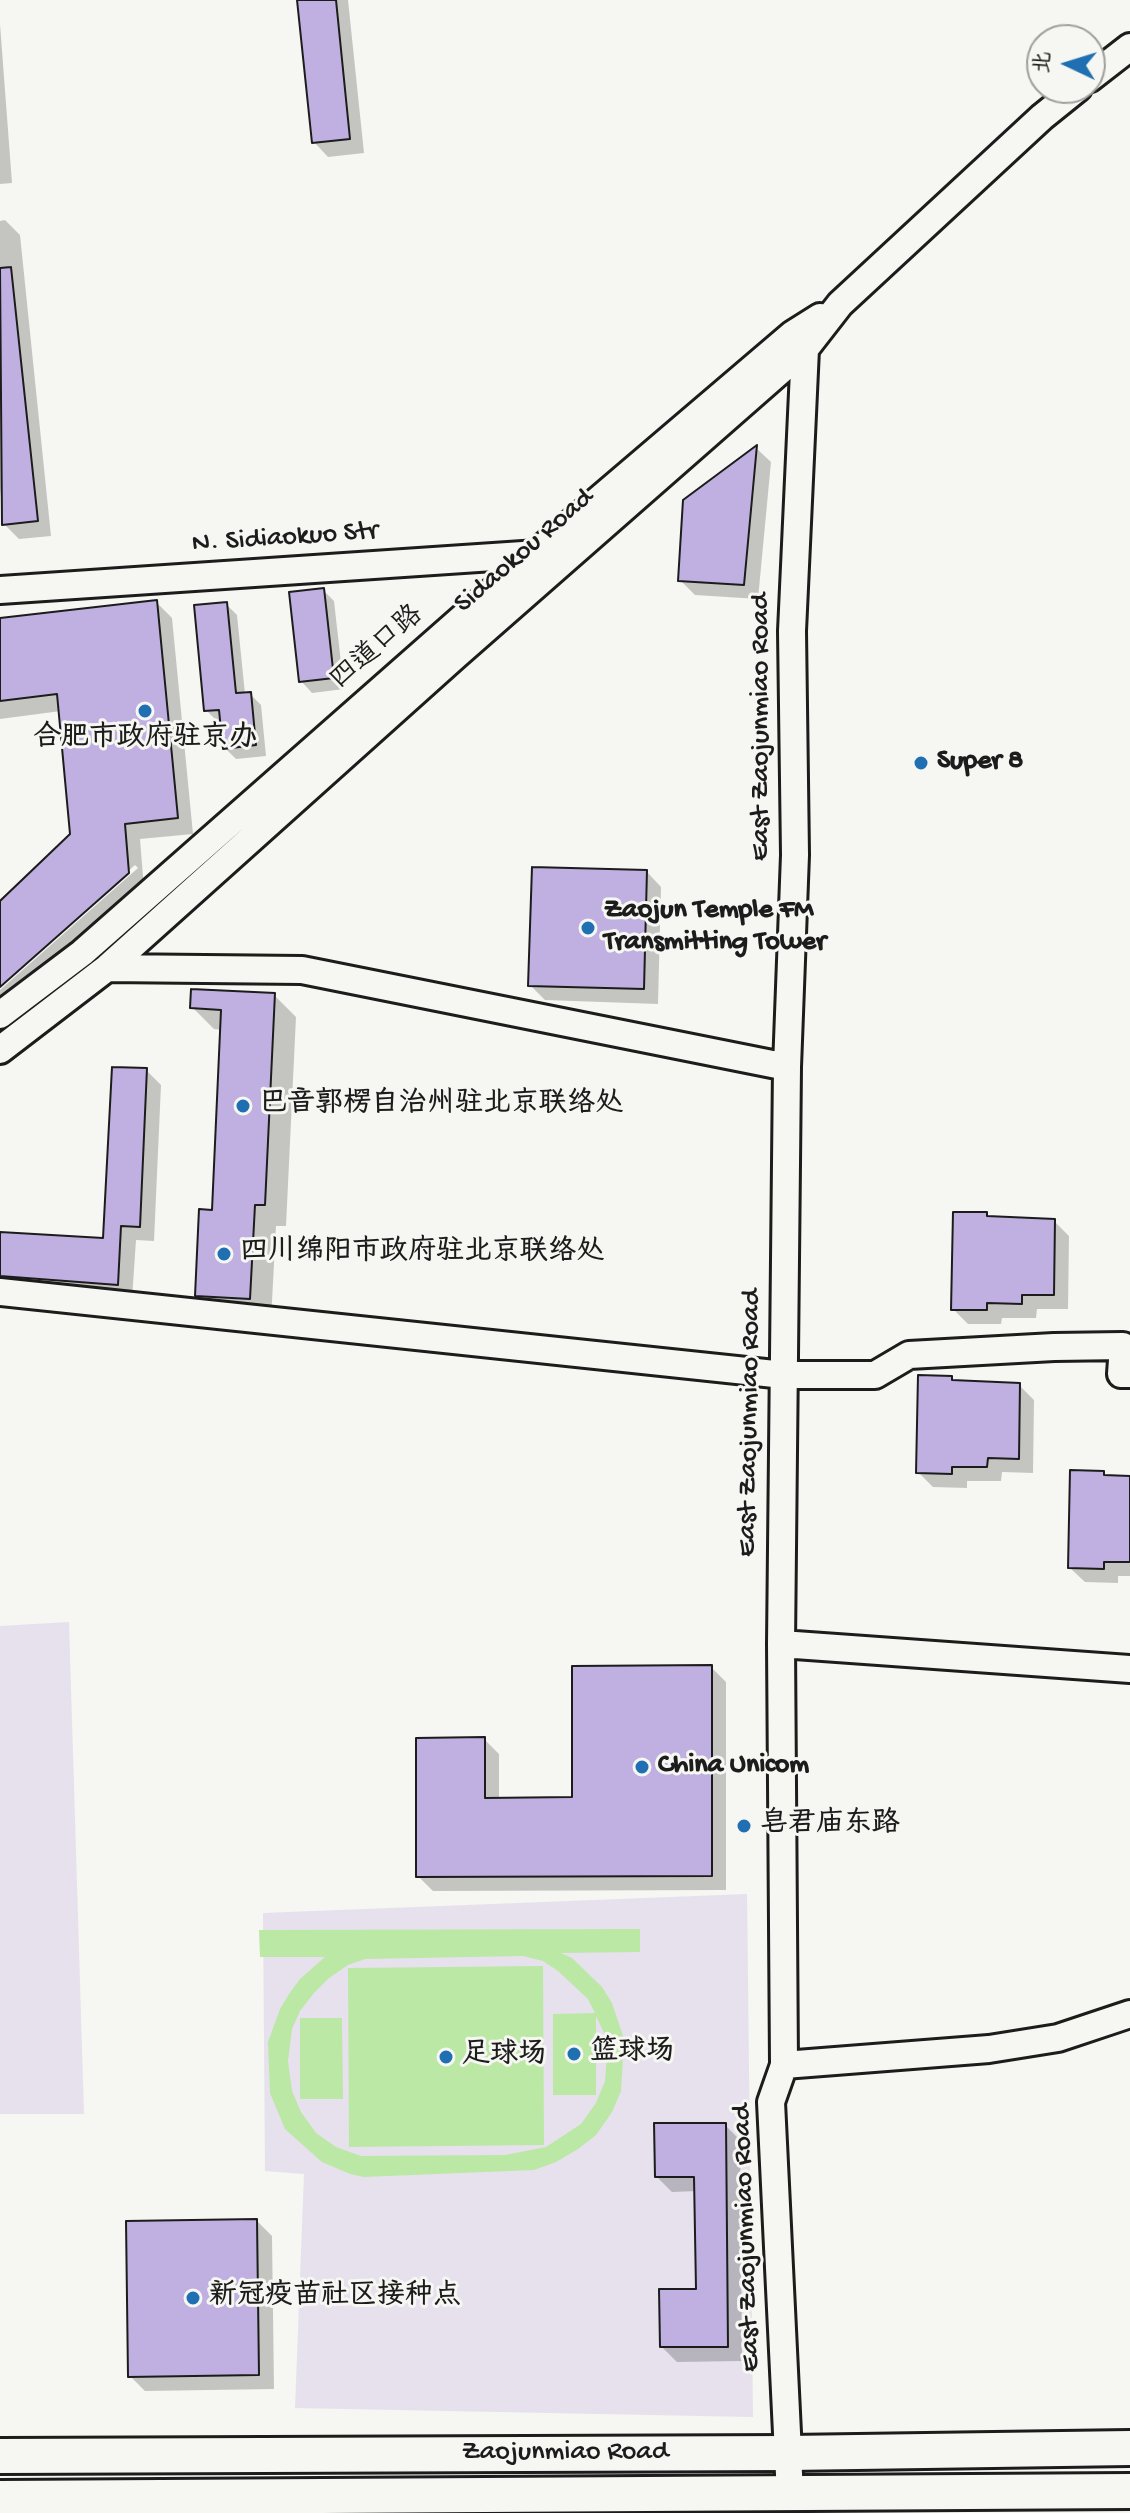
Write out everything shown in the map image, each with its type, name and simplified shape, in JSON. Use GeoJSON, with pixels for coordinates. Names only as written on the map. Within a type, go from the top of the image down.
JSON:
{"type":"FeatureCollection","features":[{"type":"Feature","properties":{"kind":"main road","name":"Zaojunmiao Road"},"geometry":{"type":"LineString","coordinates":[[0,2456],[789,2453],[1130,2448]]}},
{"type":"Feature","properties":{"kind":"main road","name":"Zaojunmiao Road"},"geometry":{"type":"LineString","coordinates":[[0,2498],[237,2505],[1130,2491]]}},
{"type":"Feature","properties":{"kind":"street"},"geometry":{"type":"LineString","coordinates":[[1106,66],[1130,47]]}},
{"type":"Feature","properties":{"kind":"street","name":"Sidaokou Road"},"geometry":{"type":"LineString","coordinates":[[0,1050],[107,968],[805,349],[840,304],[1058,104]]}},
{"type":"Feature","properties":{"kind":"street","name":"四道口路"},"geometry":{"type":"LineString","coordinates":[[0,1015],[82,953],[535,554],[793,334],[840,304]]}},
{"type":"Feature","properties":{"kind":"street","name":"East Zaojunmiao Road"},"geometry":{"type":"LineString","coordinates":[[790,2495],[771,2102],[784,2065],[781,1644],[787,1067],[795,855],[792,631],[805,349]]}},
{"type":"Feature","properties":{"kind":"street","name":"N. Sidiaokuo Str"},"geometry":{"type":"LineString","coordinates":[[0,590],[574,553]]}},
{"type":"Feature","properties":{"kind":"street"},"geometry":{"type":"LineString","coordinates":[[107,968],[302,970],[787,1067]]}},
{"type":"Feature","properties":{"kind":"street"},"geometry":{"type":"LineString","coordinates":[[0,1292],[784,1375],[875,1375],[909,1355],[1123,1346],[1121,1374],[1130,1374]]}},
{"type":"Feature","properties":{"kind":"street"},"geometry":{"type":"LineString","coordinates":[[781,1644],[1130,1669]]}},
{"type":"Feature","properties":{"kind":"street"},"geometry":{"type":"LineString","coordinates":[[784,2065],[989,2049],[1058,2038],[1130,2014]]}},
{"type":"Feature","properties":{"kind":"shaded area"},"geometry":{"type":"Polygon","coordinates":[[[69,1622],[84,2114],[0,2114],[0,1626],[69,1622]]]}},
{"type":"Feature","properties":{"kind":"shaded area"},"geometry":{"type":"Polygon","coordinates":[[[747,1894],[753,2417],[295,2408],[304,2174],[265,2171],[263,1913],[747,1894]]]}},
{"type":"Feature","properties":{"kind":"green space"},"geometry":{"type":"Polygon","coordinates":[[[640,1929],[640,1952],[561,1953],[572,1958],[602,1987],[612,2003],[624,2039],[621,2091],[612,2112],[596,2135],[578,2149],[534,2170],[364,2177],[322,2162],[285,2129],[270,2093],[268,2042],[289,1994],[300,1979],[325,1957],[260,1957],[259,1930],[640,1929]],[[523,1956],[365,1959],[348,1965],[314,1993],[300,2011],[292,2029],[288,2061],[292,2091],[301,2112],[316,2133],[336,2147],[361,2156],[505,2155],[546,2147],[581,2124],[596,2103],[605,2081],[607,2054],[605,2035],[596,2016],[596,2095],[553,2095],[553,2014],[595,2013],[588,1999],[543,1961],[523,1956]]]}},
{"type":"Feature","properties":{"kind":"green space","name":"足球场"},"geometry":{"type":"Polygon","coordinates":[[[543,1966],[544,2145],[349,2147],[348,1968],[543,1966]]]}},
{"type":"Feature","properties":{"kind":"green space"},"geometry":{"type":"Polygon","coordinates":[[[300,2018],[342,2018],[343,2099],[300,2099],[300,2018]]]}},
{"type":"Feature","properties":{"kind":"building"},"geometry":{"type":"Polygon","coordinates":[[[297,0],[336,0],[350,139],[312,143],[297,0]]]}},
{"type":"Feature","properties":{"kind":"building"},"geometry":{"type":"Polygon","coordinates":[[[11,267],[38,521],[2,525],[0,268],[11,267]]]}},
{"type":"Feature","properties":{"kind":"building"},"geometry":{"type":"Polygon","coordinates":[[[757,445],[744,585],[678,581],[683,500],[757,445]]]}},
{"type":"Feature","properties":{"kind":"building"},"geometry":{"type":"Polygon","coordinates":[[[324,588],[334,678],[299,682],[289,592],[324,588]]]}},
{"type":"Feature","properties":{"kind":"building"},"geometry":{"type":"Polygon","coordinates":[[[157,600],[178,818],[125,824],[129,873],[0,987],[0,901],[70,834],[57,694],[0,701],[0,618],[157,600]]]}},
{"type":"Feature","properties":{"kind":"building"},"geometry":{"type":"Polygon","coordinates":[[[227,602],[236,693],[251,692],[256,745],[223,749],[219,710],[204,711],[194,605],[227,602]]]}},
{"type":"Feature","properties":{"kind":"building","name":"Zaojun Temple FM Transmitting Tower"},"geometry":{"type":"Polygon","coordinates":[[[532,867],[647,870],[644,989],[528,986],[532,867]]]}},
{"type":"Feature","properties":{"kind":"building","name":"巴音郭楞自治州驻北京联络处"},"geometry":{"type":"Polygon","coordinates":[[[191,989],[275,993],[265,1205],[255,1205],[250,1299],[195,1296],[199,1209],[212,1210],[221,1010],[190,1008],[191,989]]]}},
{"type":"Feature","properties":{"kind":"building"},"geometry":{"type":"Polygon","coordinates":[[[112,1067],[147,1068],[140,1227],[121,1226],[118,1285],[0,1276],[0,1232],[103,1238],[112,1067]]]}},
{"type":"Feature","properties":{"kind":"building"},"geometry":{"type":"Polygon","coordinates":[[[953,1212],[1055,1219],[1054,1295],[1022,1295],[1022,1304],[987,1303],[987,1310],[951,1310],[953,1212]]]}},
{"type":"Feature","properties":{"kind":"building"},"geometry":{"type":"Polygon","coordinates":[[[918,1375],[1020,1383],[1019,1459],[988,1458],[987,1467],[952,1467],[952,1474],[916,1473],[918,1375]]]}},
{"type":"Feature","properties":{"kind":"building"},"geometry":{"type":"Polygon","coordinates":[[[1070,1470],[1130,1476],[1130,1562],[1104,1562],[1104,1569],[1068,1568],[1070,1470]]]}},
{"type":"Feature","properties":{"kind":"building","name":"China Unicom"},"geometry":{"type":"Polygon","coordinates":[[[712,1665],[712,1876],[416,1877],[416,1738],[485,1737],[485,1798],[572,1797],[572,1666],[712,1665]]]}},
{"type":"Feature","properties":{"kind":"building"},"geometry":{"type":"Polygon","coordinates":[[[654,2123],[726,2123],[728,2347],[660,2347],[659,2289],[696,2289],[694,2177],[655,2177],[654,2123]]]}},
{"type":"Feature","properties":{"kind":"building","name":"新冠疫苗社区接种点"},"geometry":{"type":"Polygon","coordinates":[[[257,2219],[259,2375],[128,2377],[126,2221],[257,2219]]]}},
{"type":"Feature","properties":{"kind":"place","name":"合肥市政府驻京办"},"geometry":{"type":"Point","coordinates":[145,711]}},
{"type":"Feature","properties":{"kind":"place","name":"Super 8"},"geometry":{"type":"Point","coordinates":[921,763]}},
{"type":"Feature","properties":{"kind":"place","name":"Zaojun Temple FM Transmitting Tower"},"geometry":{"type":"Point","coordinates":[588,928]}},
{"type":"Feature","properties":{"kind":"place","name":"巴音郭楞自治州驻北京联络处"},"geometry":{"type":"Point","coordinates":[243,1106]}},
{"type":"Feature","properties":{"kind":"place","name":"四川绵阳市政府驻北京联络处"},"geometry":{"type":"Point","coordinates":[224,1254]}},
{"type":"Feature","properties":{"kind":"place","name":"China Unicom"},"geometry":{"type":"Point","coordinates":[642,1767]}},
{"type":"Feature","properties":{"kind":"place","name":"皂君庙东路"},"geometry":{"type":"Point","coordinates":[744,1826]}},
{"type":"Feature","properties":{"kind":"place","name":"篮球场"},"geometry":{"type":"Point","coordinates":[574,2054]}},
{"type":"Feature","properties":{"kind":"place","name":"足球场"},"geometry":{"type":"Point","coordinates":[446,2057]}},
{"type":"Feature","properties":{"kind":"place","name":"新冠疫苗社区接种点"},"geometry":{"type":"Point","coordinates":[193,2298]}}]}
